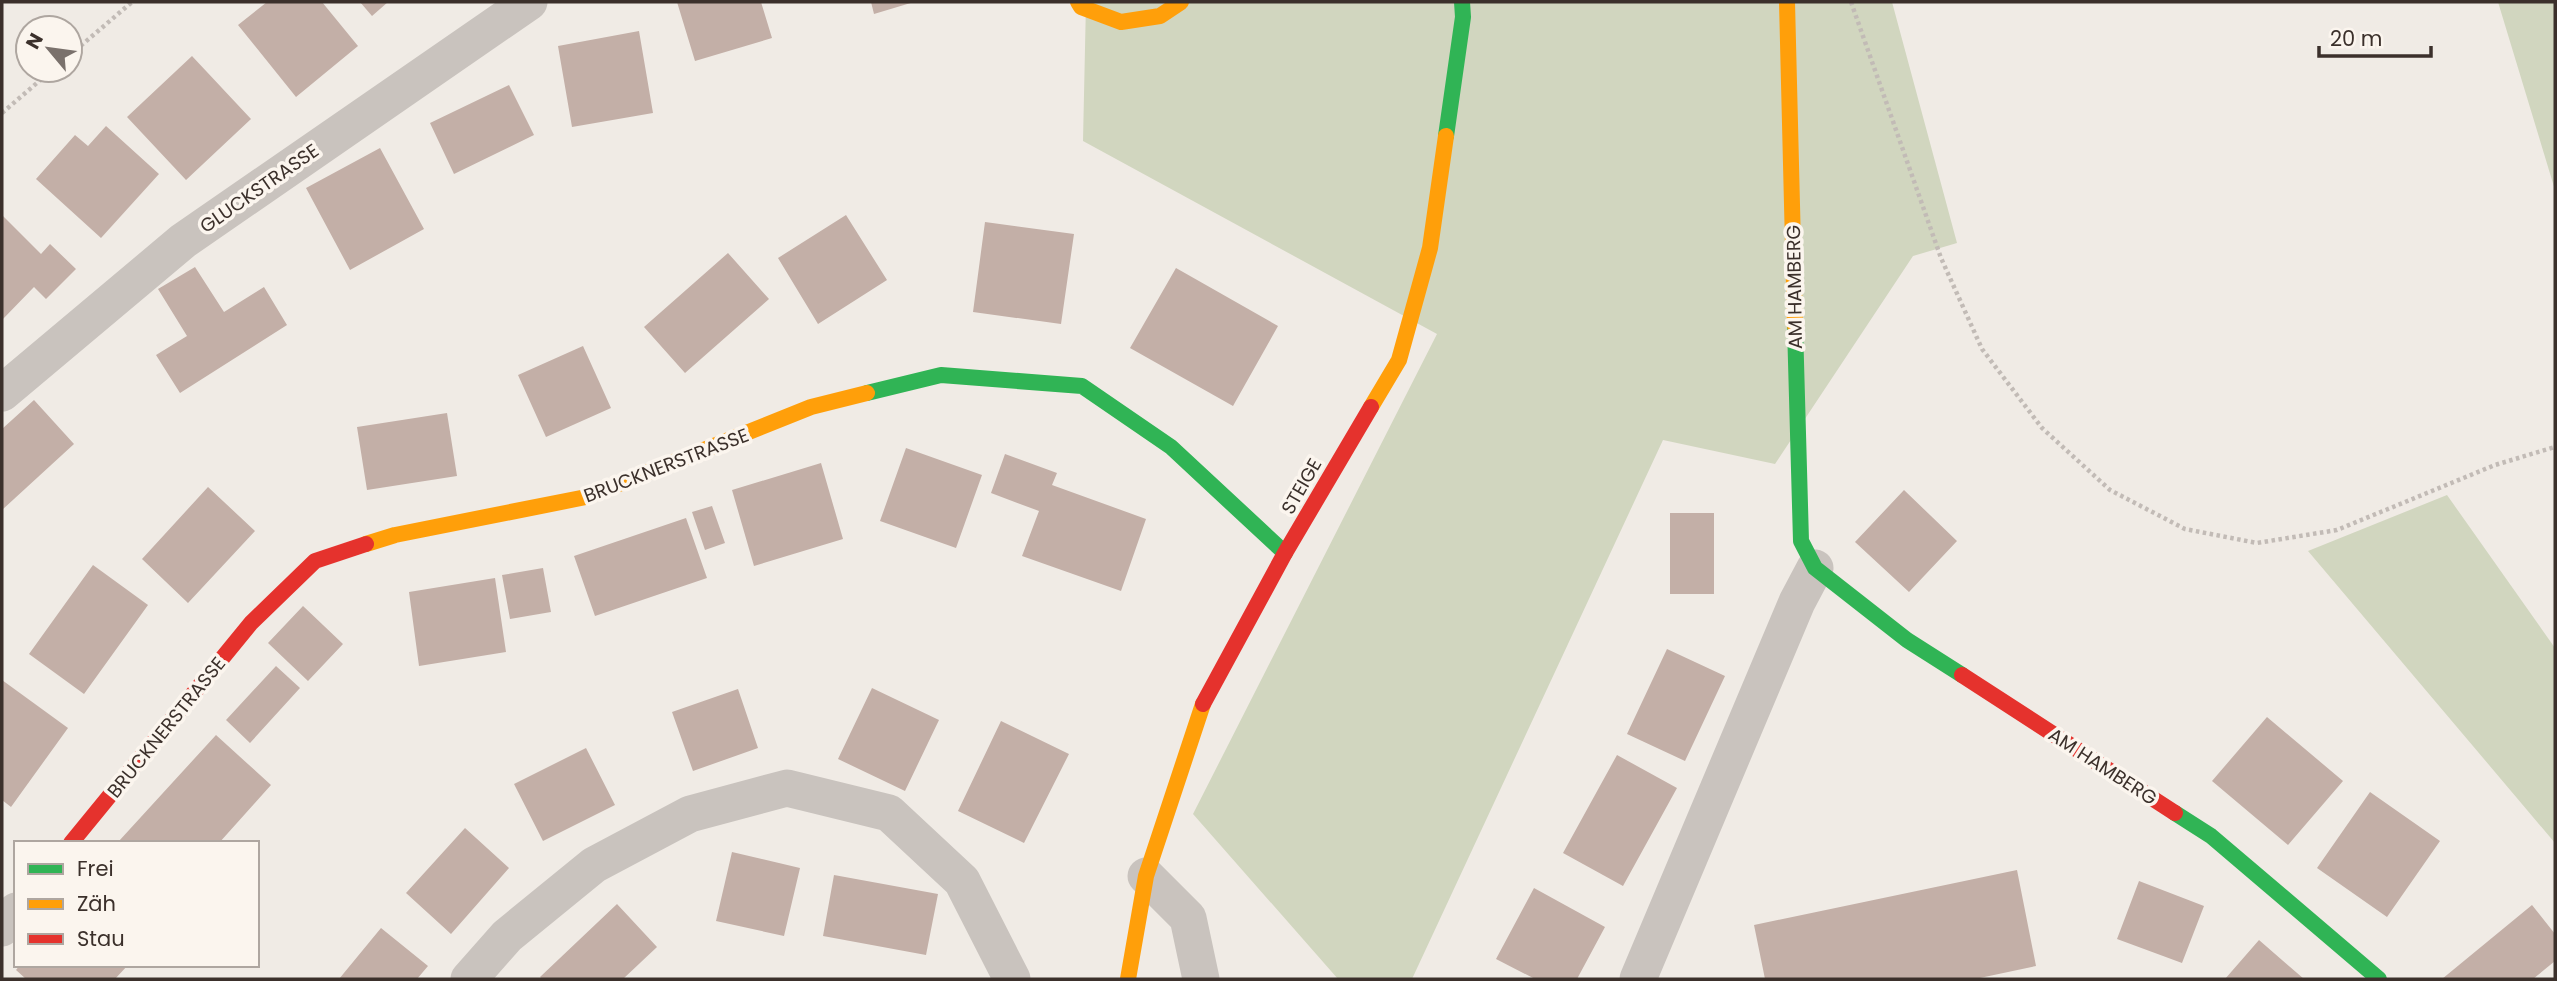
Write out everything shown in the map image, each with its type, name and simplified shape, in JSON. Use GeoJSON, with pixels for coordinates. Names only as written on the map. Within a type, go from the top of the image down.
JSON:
{"type":"FeatureCollection","features":[{"type":"Feature","properties":{"kind":"street","name":"GLUCKSTRASSE"},"geometry":{"type":"LineString","coordinates":[[2,393],[183,241],[529,2]]}},
{"type":"Feature","properties":{"kind":"street"},"geometry":{"type":"LineString","coordinates":[[1078,2],[1081,7],[1121,22],[1160,16],[1181,2]]}},
{"type":"Feature","properties":{"kind":"street","name":"STEIGE"},"geometry":{"type":"LineString","coordinates":[[1128,979],[1146,876],[1199,711],[1285,553],[1399,360],[1430,248],[1463,17],[1462,2]]}},
{"type":"Feature","properties":{"kind":"street","name":"AM HAMBERG"},"geometry":{"type":"LineString","coordinates":[[1787,2],[1801,541],[1815,568],[1907,640],[2211,836],[2379,979]]}},
{"type":"Feature","properties":{"kind":"street","name":"BRUCKNERSTRASSE"},"geometry":{"type":"LineString","coordinates":[[73,841],[251,623],[315,561],[395,535],[586,498],[811,407],[941,375],[1082,386],[1171,447],[1285,553]]}},
{"type":"Feature","properties":{"kind":"street"},"geometry":{"type":"LineString","coordinates":[[1638,979],[1797,602],[1815,568]]}},
{"type":"Feature","properties":{"kind":"street"},"geometry":{"type":"LineString","coordinates":[[469,979],[507,936],[594,865],[690,814],[787,788],[889,813],[962,881],[1012,979]]}},
{"type":"Feature","properties":{"kind":"street"},"geometry":{"type":"LineString","coordinates":[[1146,876],[1188,918],[1201,979]]}},
{"type":"Feature","properties":{"kind":"street"},"geometry":{"type":"LineString","coordinates":[[2,928],[14,913]]}},
{"type":"Feature","properties":{"kind":"path"},"geometry":{"type":"LineString","coordinates":[[84,43],[132,2]]}},
{"type":"Feature","properties":{"kind":"path"},"geometry":{"type":"LineString","coordinates":[[1851,2],[1941,258],[1982,349],[2042,428],[2110,490],[2185,529],[2257,542],[2337,530],[2494,465],[2555,447]]}},
{"type":"Feature","properties":{"kind":"path"},"geometry":{"type":"LineString","coordinates":[[2,113],[36,84]]}},
{"type":"Feature","properties":{"kind":"green space"},"geometry":{"type":"Polygon","coordinates":[[[1086,2],[1892,2],[1957,243],[1913,256],[1775,464],[1663,440],[1412,979],[1338,979],[1193,814],[1437,334],[1083,141],[1086,2]]]}},
{"type":"Feature","properties":{"kind":"green space"},"geometry":{"type":"Polygon","coordinates":[[[2498,2],[2555,2],[2555,190],[2498,2]]]}},
{"type":"Feature","properties":{"kind":"green space"},"geometry":{"type":"Polygon","coordinates":[[[2447,495],[2555,648],[2555,843],[2308,551],[2447,495]]]}},
{"type":"Feature","properties":{"kind":"building"},"geometry":{"type":"Polygon","coordinates":[[[267,2],[322,2],[358,46],[296,97],[238,25],[267,2]]]}},
{"type":"Feature","properties":{"kind":"building"},"geometry":{"type":"Polygon","coordinates":[[[360,2],[388,2],[372,16],[360,2]]]}},
{"type":"Feature","properties":{"kind":"building"},"geometry":{"type":"Polygon","coordinates":[[[677,2],[761,2],[772,38],[695,61],[677,2]]]}},
{"type":"Feature","properties":{"kind":"building"},"geometry":{"type":"Polygon","coordinates":[[[871,2],[914,2],[874,14],[871,2]]]}},
{"type":"Feature","properties":{"kind":"building"},"geometry":{"type":"Polygon","coordinates":[[[639,31],[653,113],[572,127],[558,46],[639,31]]]}},
{"type":"Feature","properties":{"kind":"building"},"geometry":{"type":"Polygon","coordinates":[[[192,56],[251,119],[186,180],[127,117],[192,56]]]}},
{"type":"Feature","properties":{"kind":"building"},"geometry":{"type":"Polygon","coordinates":[[[509,85],[534,135],[454,174],[430,123],[509,85]]]}},
{"type":"Feature","properties":{"kind":"building"},"geometry":{"type":"Polygon","coordinates":[[[106,126],[159,174],[101,238],[36,179],[75,135],[88,146],[106,126]]]}},
{"type":"Feature","properties":{"kind":"building"},"geometry":{"type":"Polygon","coordinates":[[[380,148],[424,229],[350,270],[306,188],[380,148]]]}},
{"type":"Feature","properties":{"kind":"building"},"geometry":{"type":"Polygon","coordinates":[[[2,215],[41,254],[50,244],[76,269],[46,299],[34,287],[2,320],[2,215]]]}},
{"type":"Feature","properties":{"kind":"building"},"geometry":{"type":"Polygon","coordinates":[[[846,215],[887,280],[818,324],[778,258],[846,215]]]}},
{"type":"Feature","properties":{"kind":"building"},"geometry":{"type":"Polygon","coordinates":[[[985,222],[1074,234],[1061,324],[973,312],[985,222]]]}},
{"type":"Feature","properties":{"kind":"building"},"geometry":{"type":"Polygon","coordinates":[[[728,253],[769,299],[685,373],[644,327],[728,253]]]}},
{"type":"Feature","properties":{"kind":"building"},"geometry":{"type":"Polygon","coordinates":[[[195,267],[224,312],[264,287],[287,325],[180,393],[156,355],[187,336],[158,289],[195,267]]]}},
{"type":"Feature","properties":{"kind":"building"},"geometry":{"type":"Polygon","coordinates":[[[1176,268],[1278,326],[1233,406],[1130,348],[1176,268]]]}},
{"type":"Feature","properties":{"kind":"building"},"geometry":{"type":"Polygon","coordinates":[[[583,346],[611,408],[546,437],[518,375],[583,346]]]}},
{"type":"Feature","properties":{"kind":"building"},"geometry":{"type":"Polygon","coordinates":[[[34,400],[74,444],[2,510],[2,429],[34,400]]]}},
{"type":"Feature","properties":{"kind":"building"},"geometry":{"type":"Polygon","coordinates":[[[447,413],[457,476],[367,490],[357,427],[447,413]]]}},
{"type":"Feature","properties":{"kind":"building"},"geometry":{"type":"Polygon","coordinates":[[[906,448],[982,475],[956,548],[880,521],[906,448]]]}},
{"type":"Feature","properties":{"kind":"building"},"geometry":{"type":"Polygon","coordinates":[[[1005,454],[1057,473],[1052,485],[1146,519],[1121,591],[1022,556],[1039,511],[991,493],[1005,454]]]}},
{"type":"Feature","properties":{"kind":"building"},"geometry":{"type":"Polygon","coordinates":[[[821,463],[843,539],[754,566],[732,490],[821,463]]]}},
{"type":"Feature","properties":{"kind":"building"},"geometry":{"type":"Polygon","coordinates":[[[208,487],[255,531],[188,603],[142,559],[208,487]]]}},
{"type":"Feature","properties":{"kind":"building"},"geometry":{"type":"Polygon","coordinates":[[[1904,490],[1957,541],[1909,592],[1855,542],[1904,490]]]}},
{"type":"Feature","properties":{"kind":"building"},"geometry":{"type":"Polygon","coordinates":[[[712,506],[725,543],[705,550],[692,512],[712,506]]]}},
{"type":"Feature","properties":{"kind":"building"},"geometry":{"type":"Polygon","coordinates":[[[1670,513],[1714,513],[1714,594],[1670,594],[1670,513]]]}},
{"type":"Feature","properties":{"kind":"building"},"geometry":{"type":"Polygon","coordinates":[[[686,518],[707,578],[595,616],[574,556],[686,518]]]}},
{"type":"Feature","properties":{"kind":"building"},"geometry":{"type":"Polygon","coordinates":[[[93,565],[148,605],[84,694],[29,654],[93,565]]]}},
{"type":"Feature","properties":{"kind":"building"},"geometry":{"type":"Polygon","coordinates":[[[543,568],[551,612],[510,619],[502,575],[543,568]]]}},
{"type":"Feature","properties":{"kind":"building"},"geometry":{"type":"Polygon","coordinates":[[[495,578],[506,652],[419,666],[409,592],[495,578]]]}},
{"type":"Feature","properties":{"kind":"building"},"geometry":{"type":"Polygon","coordinates":[[[303,606],[343,644],[308,681],[268,643],[303,606]]]}},
{"type":"Feature","properties":{"kind":"building"},"geometry":{"type":"Polygon","coordinates":[[[1667,649],[1725,676],[1685,761],[1627,734],[1667,649]]]}},
{"type":"Feature","properties":{"kind":"building"},"geometry":{"type":"Polygon","coordinates":[[[276,666],[300,688],[250,743],[226,720],[276,666]]]}},
{"type":"Feature","properties":{"kind":"building"},"geometry":{"type":"Polygon","coordinates":[[[2,680],[68,728],[11,807],[2,800],[2,680]]]}},
{"type":"Feature","properties":{"kind":"building"},"geometry":{"type":"Polygon","coordinates":[[[872,688],[939,720],[905,791],[838,759],[872,688]]]}},
{"type":"Feature","properties":{"kind":"building"},"geometry":{"type":"Polygon","coordinates":[[[738,689],[758,748],[693,771],[672,712],[738,689]]]}},
{"type":"Feature","properties":{"kind":"building"},"geometry":{"type":"Polygon","coordinates":[[[2267,717],[2343,781],[2288,845],[2212,781],[2267,717]]]}},
{"type":"Feature","properties":{"kind":"building"},"geometry":{"type":"Polygon","coordinates":[[[1001,721],[1069,754],[1024,843],[958,811],[1001,721]]]}},
{"type":"Feature","properties":{"kind":"building"},"geometry":{"type":"Polygon","coordinates":[[[216,735],[271,785],[221,841],[119,841],[216,735]]]}},
{"type":"Feature","properties":{"kind":"building"},"geometry":{"type":"Polygon","coordinates":[[[586,748],[615,805],[543,841],[514,784],[586,748]]]}},
{"type":"Feature","properties":{"kind":"building"},"geometry":{"type":"Polygon","coordinates":[[[1617,755],[1677,788],[1623,886],[1563,853],[1617,755]]]}},
{"type":"Feature","properties":{"kind":"building"},"geometry":{"type":"Polygon","coordinates":[[[2370,792],[2440,841],[2387,917],[2317,868],[2370,792]]]}},
{"type":"Feature","properties":{"kind":"building"},"geometry":{"type":"Polygon","coordinates":[[[465,828],[509,868],[451,934],[406,893],[465,828]]]}},
{"type":"Feature","properties":{"kind":"building"},"geometry":{"type":"Polygon","coordinates":[[[732,852],[800,868],[784,936],[716,921],[732,852]]]}},
{"type":"Feature","properties":{"kind":"building"},"geometry":{"type":"Polygon","coordinates":[[[2017,870],[2036,966],[1975,979],[1765,979],[1754,925],[2017,870]]]}},
{"type":"Feature","properties":{"kind":"building"},"geometry":{"type":"Polygon","coordinates":[[[834,875],[938,894],[926,955],[823,936],[834,875]]]}},
{"type":"Feature","properties":{"kind":"building"},"geometry":{"type":"Polygon","coordinates":[[[2139,881],[2204,906],[2182,963],[2117,939],[2139,881]]]}},
{"type":"Feature","properties":{"kind":"building"},"geometry":{"type":"Polygon","coordinates":[[[1534,888],[1605,927],[1577,979],[1535,979],[1496,959],[1534,888]]]}},
{"type":"Feature","properties":{"kind":"building"},"geometry":{"type":"Polygon","coordinates":[[[617,904],[657,947],[623,979],[540,977],[617,904]]]}},
{"type":"Feature","properties":{"kind":"building"},"geometry":{"type":"Polygon","coordinates":[[[2532,905],[2555,934],[2555,961],[2533,979],[2442,979],[2532,905]]]}},
{"type":"Feature","properties":{"kind":"building"},"geometry":{"type":"Polygon","coordinates":[[[381,928],[428,966],[417,979],[339,979],[381,928]]]}},
{"type":"Feature","properties":{"kind":"building"},"geometry":{"type":"Polygon","coordinates":[[[2259,940],[2304,979],[2225,979],[2259,940]]]}},
{"type":"Feature","properties":{"kind":"building"},"geometry":{"type":"Polygon","coordinates":[[[18,967],[126,967],[115,979],[26,979],[16,970],[18,967]]]}},
{"type":"Feature","properties":{"kind":"traffic: fast"},"geometry":{"type":"LineString","coordinates":[[1446,136],[1463,17],[1462,2]]}},
{"type":"Feature","properties":{"kind":"traffic: fast"},"geometry":{"type":"LineString","coordinates":[[1795,326],[1801,541],[1815,568],[1907,640],[1962,675]]}},
{"type":"Feature","properties":{"kind":"traffic: fast"},"geometry":{"type":"LineString","coordinates":[[867,393],[941,375],[1082,386],[1171,447],[1285,553]]}},
{"type":"Feature","properties":{"kind":"traffic: fast"},"geometry":{"type":"LineString","coordinates":[[2175,813],[2211,836],[2379,979]]}},
{"type":"Feature","properties":{"kind":"traffic: slow"},"geometry":{"type":"LineString","coordinates":[[1078,2],[1081,7],[1121,22],[1160,16],[1181,2]]}},
{"type":"Feature","properties":{"kind":"traffic: slow"},"geometry":{"type":"LineString","coordinates":[[1787,2],[1795,326]]}},
{"type":"Feature","properties":{"kind":"traffic: slow"},"geometry":{"type":"LineString","coordinates":[[1371,407],[1399,360],[1430,248],[1446,136]]}},
{"type":"Feature","properties":{"kind":"traffic: slow"},"geometry":{"type":"LineString","coordinates":[[366,544],[395,535],[586,497],[811,407],[867,393]]}},
{"type":"Feature","properties":{"kind":"traffic: slow"},"geometry":{"type":"LineString","coordinates":[[1128,979],[1146,876],[1203,704]]}},
{"type":"Feature","properties":{"kind":"traffic: jam"},"geometry":{"type":"LineString","coordinates":[[1203,704],[1285,553],[1371,407]]}},
{"type":"Feature","properties":{"kind":"traffic: jam"},"geometry":{"type":"LineString","coordinates":[[73,841],[251,623],[315,561],[366,544]]}},
{"type":"Feature","properties":{"kind":"traffic: jam"},"geometry":{"type":"LineString","coordinates":[[1962,675],[2175,813]]}}]}
